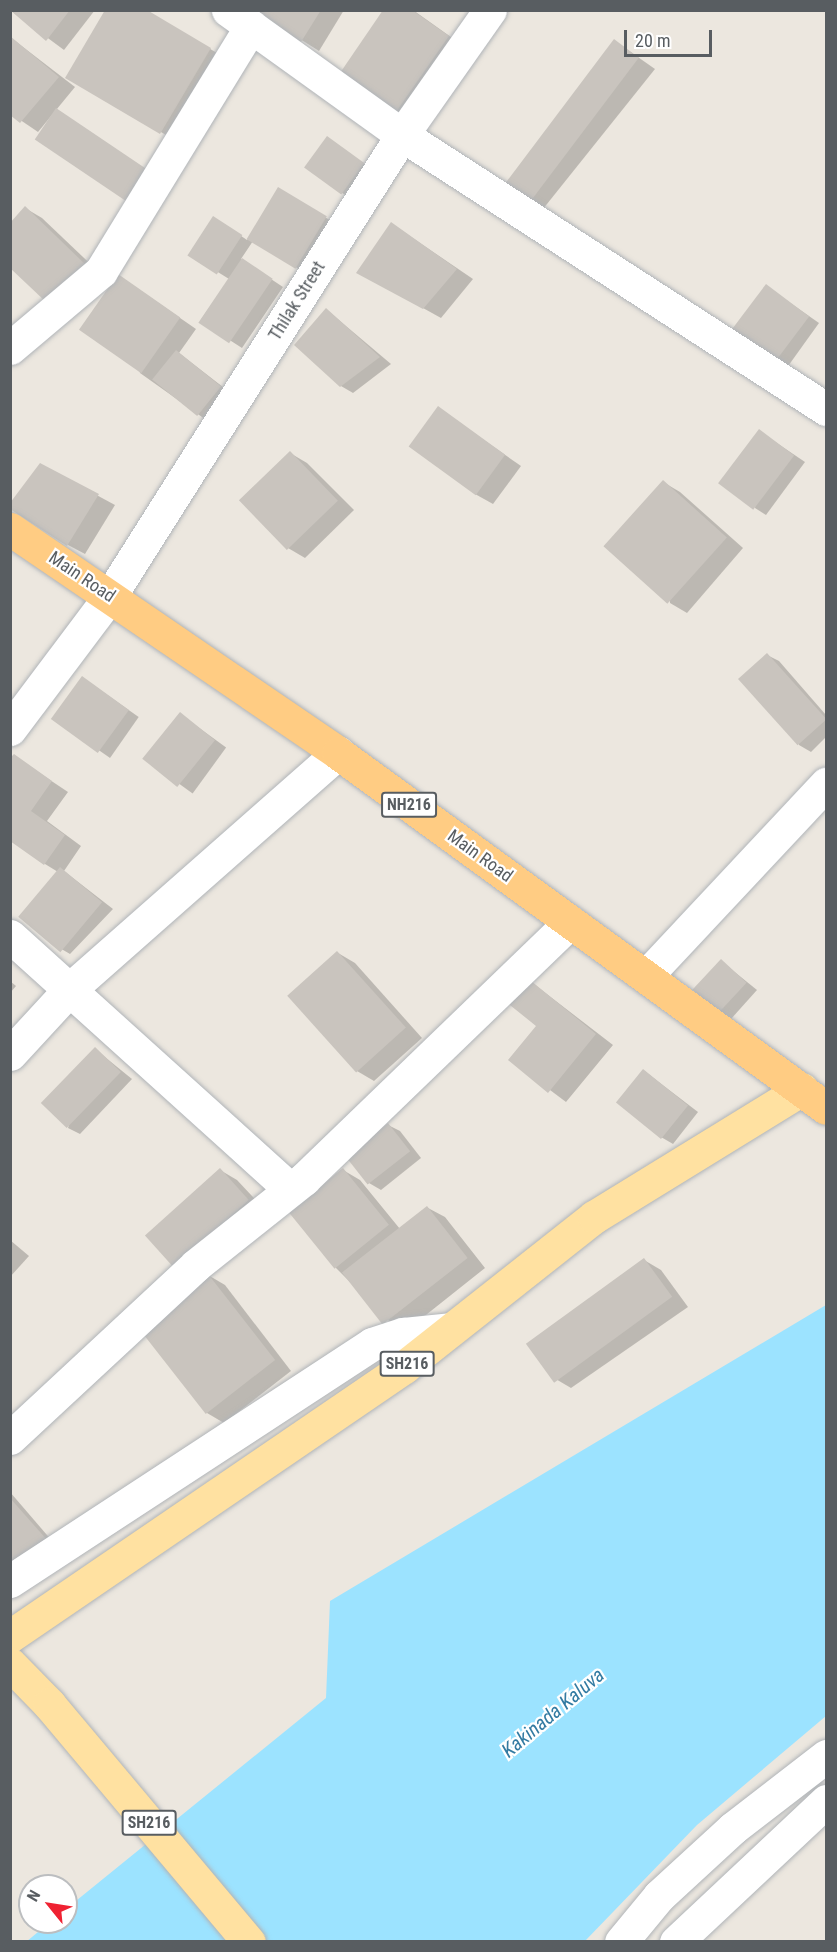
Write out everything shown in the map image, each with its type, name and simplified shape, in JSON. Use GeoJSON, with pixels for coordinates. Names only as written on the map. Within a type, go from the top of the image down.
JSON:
{"type":"FeatureCollection","features":[{"type":"Feature","properties":{"kind":"highway","name":"Main Road"},"geometry":{"type":"LineString","coordinates":[[10,529],[338,753],[814,1098]]}},
{"type":"Feature","properties":{"kind":"main road","name":"SH216"},"geometry":{"type":"LineString","coordinates":[[10,1636],[404,1366],[594,1217],[814,1098]]}},
{"type":"Feature","properties":{"kind":"main road","name":"SH216"},"geometry":{"type":"LineString","coordinates":[[10,1664],[49,1704],[249,1941]]}},
{"type":"Feature","properties":{"kind":"street","name":"Thilak Street"},"geometry":{"type":"LineString","coordinates":[[10,729],[110,596],[402,135],[490,10]]}},
{"type":"Feature","properties":{"kind":"street"},"geometry":{"type":"LineString","coordinates":[[10,348],[101,271],[239,18],[402,135],[826,409]]}},
{"type":"Feature","properties":{"kind":"street"},"geometry":{"type":"LineString","coordinates":[[10,1054],[69,990],[338,753]]}},
{"type":"Feature","properties":{"kind":"street"},"geometry":{"type":"LineString","coordinates":[[647,975],[826,784]]}},
{"type":"Feature","properties":{"kind":"street"},"geometry":{"type":"LineString","coordinates":[[10,1438],[196,1266],[290,1189],[570,922]]}},
{"type":"Feature","properties":{"kind":"street"},"geometry":{"type":"LineString","coordinates":[[10,936],[290,1189]]}},
{"type":"Feature","properties":{"kind":"street"},"geometry":{"type":"LineString","coordinates":[[10,1581],[372,1344],[403,1334],[451,1329]]}},
{"type":"Feature","properties":{"kind":"street"},"geometry":{"type":"LineString","coordinates":[[621,1941],[659,1896],[733,1828],[826,1756]]}},
{"type":"Feature","properties":{"kind":"street"},"geometry":{"type":"LineString","coordinates":[[676,1941],[826,1801]]}},
{"type":"Feature","properties":{"kind":"water","name":"Kakinada Kaluva"},"geometry":{"type":"Polygon","coordinates":[[[826,1305],[826,1716],[697,1825],[585,1941],[26,1942],[36,1934],[78,1934],[78,1899],[326,1698],[330,1601],[826,1305]]]}},
{"type":"Feature","properties":{"kind":"building"},"geometry":{"type":"Polygon","coordinates":[[[10,10],[70,10],[46,41],[10,10]]]}},
{"type":"Feature","properties":{"kind":"building"},"geometry":{"type":"Polygon","coordinates":[[[105,10],[147,10],[211,48],[160,134],[65,78],[105,10]]]}},
{"type":"Feature","properties":{"kind":"building"},"geometry":{"type":"Polygon","coordinates":[[[251,10],[321,10],[301,42],[251,10]]]}},
{"type":"Feature","properties":{"kind":"building"},"geometry":{"type":"Polygon","coordinates":[[[383,10],[412,10],[449,36],[396,112],[340,73],[383,10]]]}},
{"type":"Feature","properties":{"kind":"building"},"geometry":{"type":"Polygon","coordinates":[[[10,36],[59,77],[20,123],[10,115],[10,36]]]}},
{"type":"Feature","properties":{"kind":"building"},"geometry":{"type":"Polygon","coordinates":[[[614,39],[639,58],[526,208],[501,189],[614,39]]]}},
{"type":"Feature","properties":{"kind":"building"},"geometry":{"type":"Polygon","coordinates":[[[56,108],[151,172],[129,203],[35,140],[56,108]]]}},
{"type":"Feature","properties":{"kind":"building"},"geometry":{"type":"Polygon","coordinates":[[[327,136],[364,163],[341,195],[304,168],[327,136]]]}},
{"type":"Feature","properties":{"kind":"building"},"geometry":{"type":"Polygon","coordinates":[[[278,187],[327,216],[295,269],[247,239],[278,187]]]}},
{"type":"Feature","properties":{"kind":"building"},"geometry":{"type":"Polygon","coordinates":[[[25,206],[87,266],[46,302],[10,268],[10,223],[25,206]]]}},
{"type":"Feature","properties":{"kind":"building"},"geometry":{"type":"Polygon","coordinates":[[[213,216],[242,235],[217,274],[187,255],[213,216]]]}},
{"type":"Feature","properties":{"kind":"building"},"geometry":{"type":"Polygon","coordinates":[[[391,222],[457,269],[423,309],[356,273],[391,222]]]}},
{"type":"Feature","properties":{"kind":"building"},"geometry":{"type":"Polygon","coordinates":[[[242,258],[273,279],[229,343],[198,323],[242,258]]]}},
{"type":"Feature","properties":{"kind":"building"},"geometry":{"type":"Polygon","coordinates":[[[118,274],[180,318],[141,373],[79,330],[118,274]]]}},
{"type":"Feature","properties":{"kind":"building"},"geometry":{"type":"Polygon","coordinates":[[[766,284],[809,316],[773,364],[730,332],[766,284]]]}},
{"type":"Feature","properties":{"kind":"building"},"geometry":{"type":"Polygon","coordinates":[[[326,308],[380,357],[340,387],[294,345],[326,308]]]}},
{"type":"Feature","properties":{"kind":"building"},"geometry":{"type":"Polygon","coordinates":[[[176,350],[221,387],[197,416],[152,380],[176,350]]]}},
{"type":"Feature","properties":{"kind":"building"},"geometry":{"type":"Polygon","coordinates":[[[438,406],[505,455],[476,495],[409,446],[438,406]]]}},
{"type":"Feature","properties":{"kind":"building"},"geometry":{"type":"Polygon","coordinates":[[[759,429],[794,455],[753,510],[718,483],[759,429]]]}},
{"type":"Feature","properties":{"kind":"building"},"geometry":{"type":"Polygon","coordinates":[[[290,451],[338,501],[287,550],[239,500],[290,451]]]}},
{"type":"Feature","properties":{"kind":"building"},"geometry":{"type":"Polygon","coordinates":[[[40,463],[99,494],[67,546],[10,509],[10,503],[40,463]]]}},
{"type":"Feature","properties":{"kind":"building"},"geometry":{"type":"Polygon","coordinates":[[[663,480],[727,538],[667,604],[603,546],[663,480]]]}},
{"type":"Feature","properties":{"kind":"building"},"geometry":{"type":"Polygon","coordinates":[[[767,653],[826,719],[798,745],[738,679],[767,653]]]}},
{"type":"Feature","properties":{"kind":"building"},"geometry":{"type":"Polygon","coordinates":[[[82,676],[129,710],[98,753],[51,719],[82,676]]]}},
{"type":"Feature","properties":{"kind":"building"},"geometry":{"type":"Polygon","coordinates":[[[180,712],[215,740],[177,787],[142,759],[180,712]]]}},
{"type":"Feature","properties":{"kind":"building"},"geometry":{"type":"Polygon","coordinates":[[[14,754],[52,781],[31,811],[65,835],[44,865],[10,841],[10,758],[14,754]]]}},
{"type":"Feature","properties":{"kind":"building"},"geometry":{"type":"Polygon","coordinates":[[[60,867],[102,902],[60,952],[18,917],[60,867]]]}},
{"type":"Feature","properties":{"kind":"building"},"geometry":{"type":"Polygon","coordinates":[[[337,951],[406,1028],[356,1072],[287,996],[337,951]]]}},
{"type":"Feature","properties":{"kind":"building"},"geometry":{"type":"Polygon","coordinates":[[[721,959],[747,983],[718,1014],[692,990],[721,959]]]}},
{"type":"Feature","properties":{"kind":"building"},"geometry":{"type":"Polygon","coordinates":[[[525,976],[596,1034],[548,1093],[508,1060],[536,1026],[505,1001],[525,976]]]}},
{"type":"Feature","properties":{"kind":"building"},"geometry":{"type":"Polygon","coordinates":[[[95,1047],[121,1072],[67,1128],[41,1103],[95,1047]]]}},
{"type":"Feature","properties":{"kind":"building"},"geometry":{"type":"Polygon","coordinates":[[[643,1069],[688,1106],[661,1139],[616,1102],[643,1069]]]}},
{"type":"Feature","properties":{"kind":"building"},"geometry":{"type":"Polygon","coordinates":[[[388,1123],[410,1151],[368,1185],[345,1156],[388,1123]]]}},
{"type":"Feature","properties":{"kind":"building"},"geometry":{"type":"Polygon","coordinates":[[[220,1168],[249,1200],[174,1268],[145,1236],[220,1168]]]}},
{"type":"Feature","properties":{"kind":"building"},"geometry":{"type":"Polygon","coordinates":[[[343,1168],[389,1225],[335,1269],[289,1212],[343,1168]]]}},
{"type":"Feature","properties":{"kind":"building"},"geometry":{"type":"Polygon","coordinates":[[[427,1206],[468,1258],[383,1325],[342,1272],[427,1206]]]}},
{"type":"Feature","properties":{"kind":"building"},"geometry":{"type":"Polygon","coordinates":[[[644,1258],[672,1297],[554,1383],[526,1344],[644,1258]]]}},
{"type":"Feature","properties":{"kind":"building"},"geometry":{"type":"Polygon","coordinates":[[[208,1274],[275,1360],[206,1414],[139,1328],[208,1274]]]}},
{"type":"Feature","properties":{"kind":"building"},"geometry":{"type":"Polygon","coordinates":[[[10,1498],[48,1541],[10,1561],[10,1498]]]}}]}
